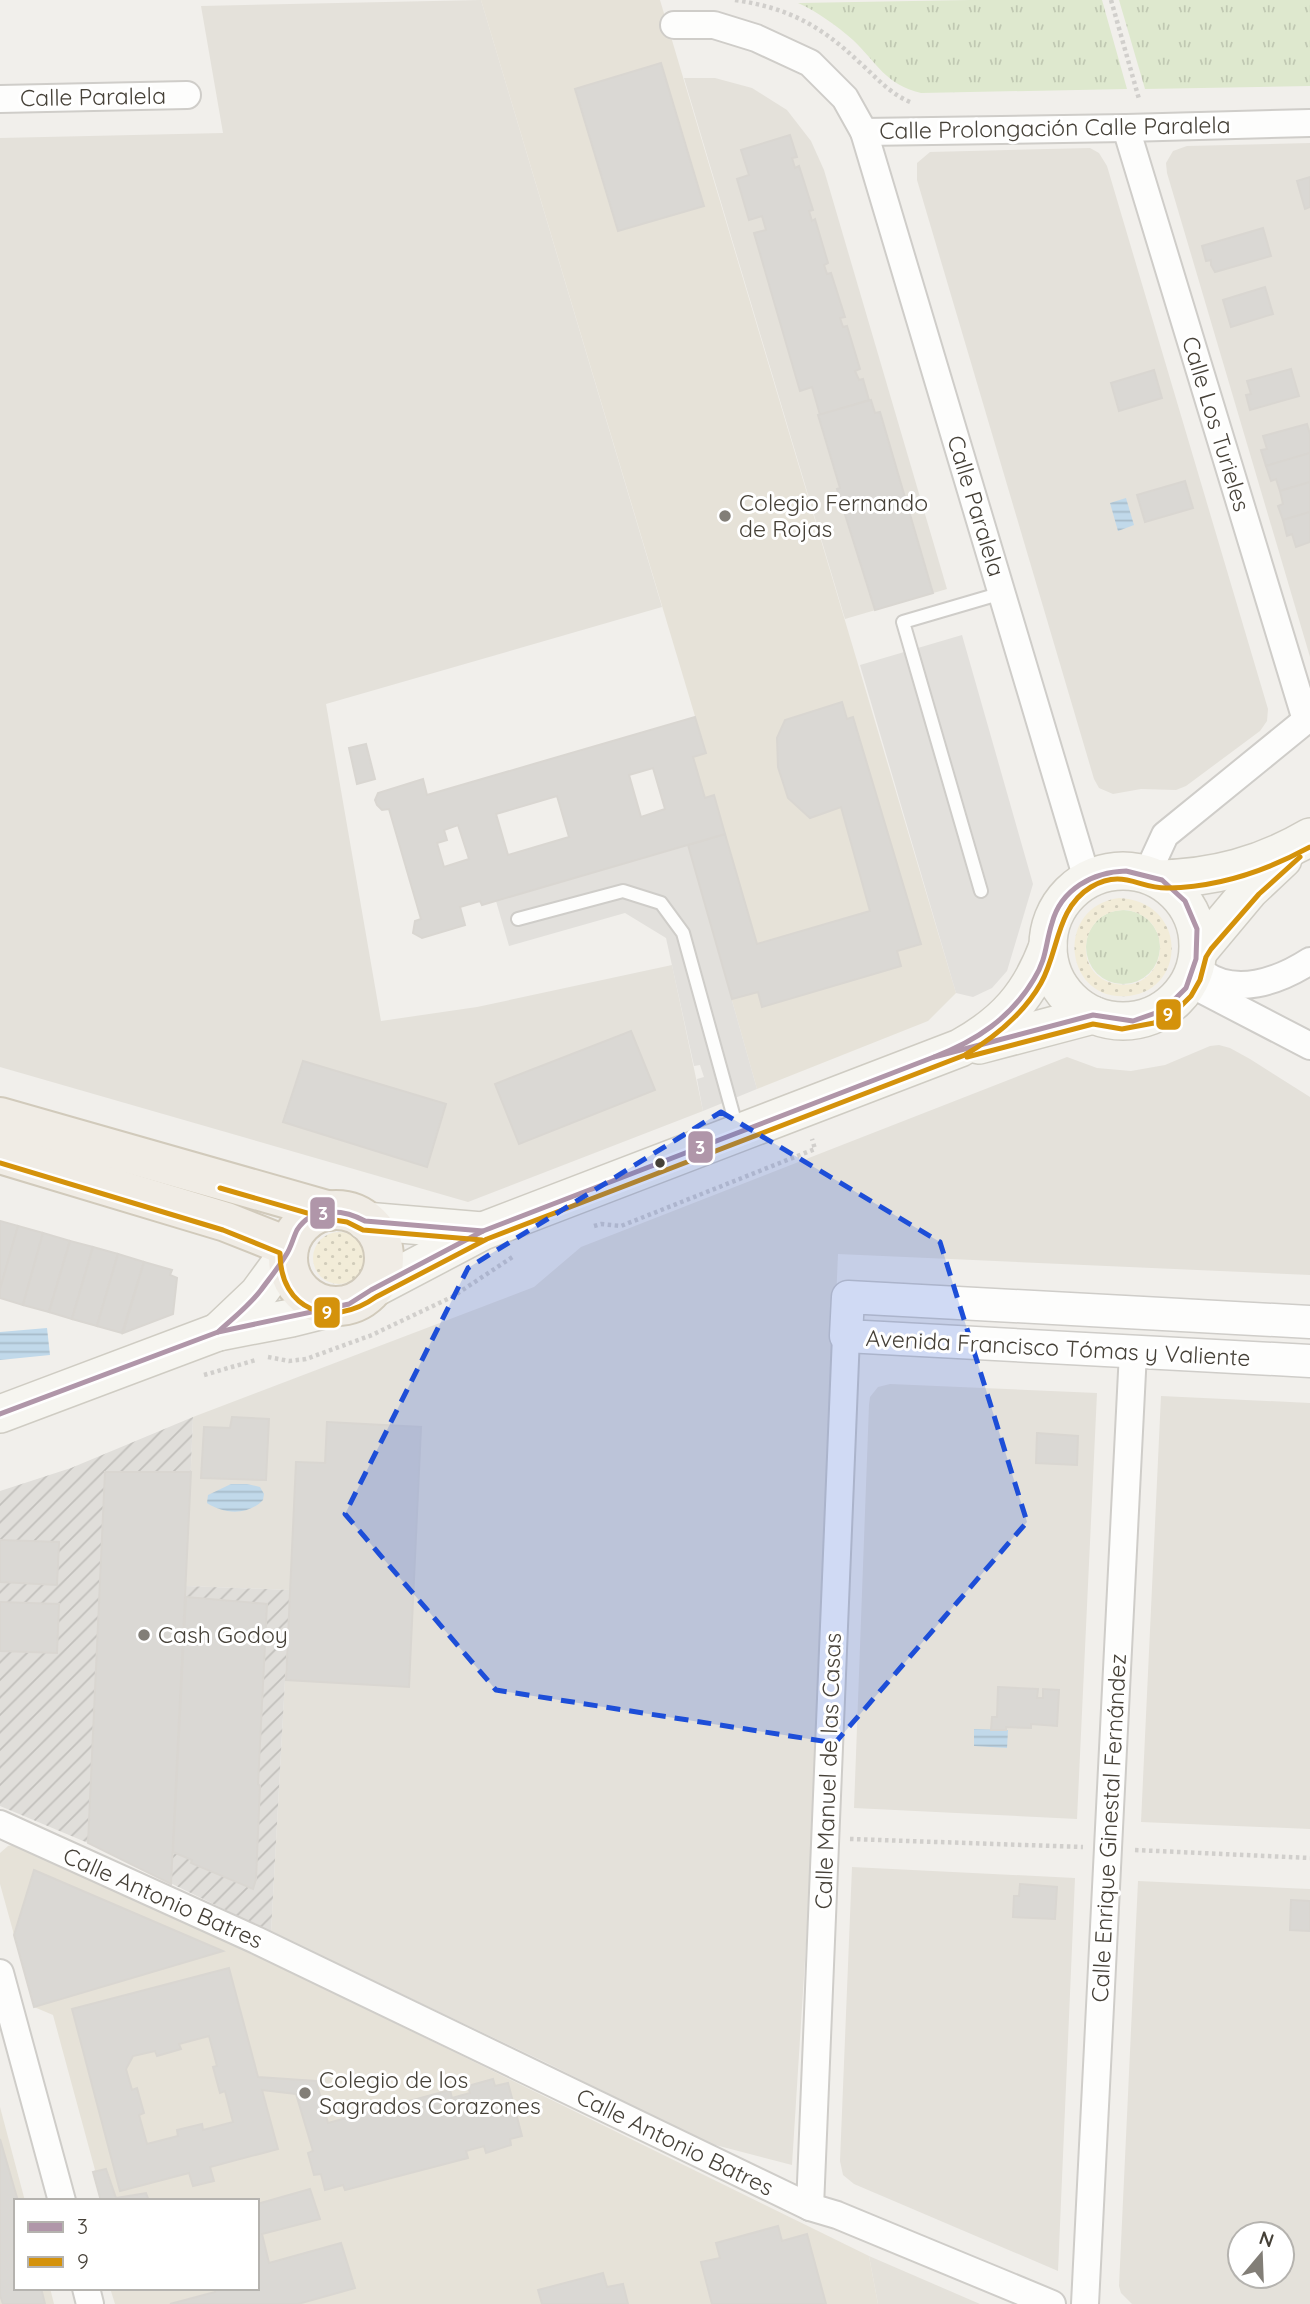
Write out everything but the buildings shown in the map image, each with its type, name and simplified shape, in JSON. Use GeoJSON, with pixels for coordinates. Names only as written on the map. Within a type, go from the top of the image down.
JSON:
{"type":"FeatureCollection","features":[{"type":"Feature","properties":{"kind":"main road"},"geometry":{"type":"LineString","coordinates":[[0,1414],[218,1332],[291,1318],[355,1298],[483,1231],[960,1048],[983,1035],[1004,1018],[1033,981],[1048,946],[1058,907],[1071,891],[1087,879],[1116,871],[1184,878],[1234,870],[1286,851],[1310,837],[1250,890],[1171,1004],[1147,1017],[1119,1021],[1093,1015],[1076,1004],[1059,984],[1051,966],[1048,946]]}},
{"type":"Feature","properties":{"kind":"main road"},"geometry":{"type":"LineString","coordinates":[[1152,876],[1174,890],[1188,906],[1196,925],[1194,968]]}},
{"type":"Feature","properties":{"kind":"main road"},"geometry":{"type":"LineString","coordinates":[[934,1057],[1093,1015]]}},
{"type":"Feature","properties":{"kind":"main road"},"geometry":{"type":"LineString","coordinates":[[0,1117],[348,1216],[377,1234],[383,1254],[382,1271],[355,1298],[317,1302],[299,1289],[290,1270],[289,1250]]}},
{"type":"Feature","properties":{"kind":"main road"},"geometry":{"type":"LineString","coordinates":[[0,1154],[226,1222],[289,1250]]}},
{"type":"Feature","properties":{"kind":"main road"},"geometry":{"type":"LineString","coordinates":[[218,1332],[258,1294],[289,1250],[295,1234],[304,1223],[316,1215],[483,1231]]}},
{"type":"Feature","properties":{"kind":"street","name":"Calle Prolongación Calle Paralela"},"geometry":{"type":"LineString","coordinates":[[674,25],[714,25],[756,38],[810,63],[845,98],[864,132],[1310,123]]}},
{"type":"Feature","properties":{"kind":"street","name":"Calle Paralela"},"geometry":{"type":"LineString","coordinates":[[0,99],[187,95]]}},
{"type":"Feature","properties":{"kind":"street","name":"Calle Los Turieles"},"geometry":{"type":"LineString","coordinates":[[1126,128],[1308,719]]}},
{"type":"Feature","properties":{"kind":"street","name":"Calle Paralela"},"geometry":{"type":"LineString","coordinates":[[864,132],[1087,879]]}},
{"type":"Feature","properties":{"kind":"street"},"geometry":{"type":"LineString","coordinates":[[1152,876],[1165,835],[1308,719]]}},
{"type":"Feature","properties":{"kind":"street"},"geometry":{"type":"LineString","coordinates":[[1194,968],[1213,981],[1242,985],[1269,981],[1310,961]]}},
{"type":"Feature","properties":{"kind":"street"},"geometry":{"type":"LineString","coordinates":[[1194,968],[1310,1046]]}},
{"type":"Feature","properties":{"kind":"street","name":"Avenida Francisco Tómas y Valiente"},"geometry":{"type":"LineString","coordinates":[[1310,1322],[848,1297],[846,1336],[1310,1362]]}},
{"type":"Feature","properties":{"kind":"street","name":"Calle Manuel de las Casas"},"geometry":{"type":"LineString","coordinates":[[810,2207],[846,1336]]}},
{"type":"Feature","properties":{"kind":"street","name":"Calle Enrique Ginestal Fernández"},"geometry":{"type":"LineString","coordinates":[[1085,2304],[1133,1352]]}},
{"type":"Feature","properties":{"kind":"street","name":"Calle Antonio Batres"},"geometry":{"type":"LineString","coordinates":[[0,1824],[269,1946],[810,2207],[837,2215],[1052,2304]]}},
{"type":"Feature","properties":{"kind":"street"},"geometry":{"type":"LineString","coordinates":[[0,1973],[61,2199]]}},
{"type":"Feature","properties":{"kind":"lane"},"geometry":{"type":"LineString","coordinates":[[981,891],[904,622],[1002,593]]}},
{"type":"Feature","properties":{"kind":"lane"},"geometry":{"type":"LineString","coordinates":[[518,919],[622,891],[661,903],[682,933],[738,1132]]}},
{"type":"Feature","properties":{"kind":"path"},"geometry":{"type":"LineString","coordinates":[[1111,0],[1139,99]]}},
{"type":"Feature","properties":{"kind":"path"},"geometry":{"type":"LineString","coordinates":[[825,1838],[1086,1847]]}},
{"type":"Feature","properties":{"kind":"path"},"geometry":{"type":"LineString","coordinates":[[1131,1850],[1310,1858]]}},
{"type":"Feature","properties":{"kind":"highlighted area"},"geometry":{"type":"Polygon","coordinates":[[[721,1112],[940,1242],[1027,1522],[835,1743],[496,1690],[345,1514],[468,1268],[721,1112]]]}},
{"type":"Feature","properties":{"kind":"shaded area"},"geometry":{"type":"Polygon","coordinates":[[[481,0],[662,607],[326,704],[381,1021],[477,1007],[672,965],[703,1111],[468,1202],[0,1067],[0,138],[223,133],[201,6],[481,0]]]}},
{"type":"Feature","properties":{"kind":"shaded area","name":"Colegio Fernando de Rojas"},"geometry":{"type":"Polygon","coordinates":[[[481,0],[660,0],[956,993],[928,1021],[757,1089],[688,845],[725,834],[714,796],[705,798],[693,757],[706,753],[481,0]]]}},
{"type":"Feature","properties":{"kind":"shaded area"},"geometry":{"type":"Polygon","coordinates":[[[684,78],[715,78],[752,88],[787,110],[811,141],[824,170],[947,589],[845,619],[684,78]]]}},
{"type":"Feature","properties":{"kind":"shaded area"},"geometry":{"type":"Polygon","coordinates":[[[1310,143],[1310,657],[1166,163],[1173,151],[1187,146],[1310,143]]]}},
{"type":"Feature","properties":{"kind":"shaded area"},"geometry":{"type":"Polygon","coordinates":[[[1090,148],[1099,153],[1107,166],[1268,709],[1267,721],[1260,731],[1186,786],[1176,790],[1141,789],[1113,794],[1099,788],[1094,779],[917,180],[917,163],[930,152],[1090,148]]]}},
{"type":"Feature","properties":{"kind":"shaded area"},"geometry":{"type":"Polygon","coordinates":[[[962,635],[1033,884],[1007,971],[992,988],[973,997],[956,993],[860,665],[962,635]]]}},
{"type":"Feature","properties":{"kind":"shaded area"},"geometry":{"type":"Polygon","coordinates":[[[688,845],[757,1089],[703,1111],[697,1079],[704,1077],[700,1065],[694,1066],[666,938],[625,913],[509,946],[496,901],[688,845]]]}},
{"type":"Feature","properties":{"kind":"shaded area"},"geometry":{"type":"Polygon","coordinates":[[[1219,1045],[1250,1059],[1310,1097],[1310,1275],[838,1254],[813,1834],[792,2165],[704,2142],[549,2064],[271,1932],[290,1590],[186,1586],[193,1417],[534,1287],[581,1247],[1067,1057],[1097,1068],[1131,1071],[1165,1065],[1210,1046],[1219,1045]]]}},
{"type":"Feature","properties":{"kind":"shaded area"},"geometry":{"type":"Polygon","coordinates":[[[890,1384],[1097,1393],[1077,1819],[854,1808],[869,1405],[870,1397],[878,1387],[890,1384]]]}},
{"type":"Feature","properties":{"kind":"shaded area"},"geometry":{"type":"Polygon","coordinates":[[[1161,1396],[1310,1403],[1310,1829],[1141,1822],[1161,1396]]]}},
{"type":"Feature","properties":{"kind":"shaded area","name":"Cash Godoy"},"geometry":{"type":"Polygon","coordinates":[[[193,1417],[186,1586],[290,1590],[271,1932],[88,1843],[0,1806],[0,1491],[71,1468],[193,1417]]]}},
{"type":"Feature","properties":{"kind":"shaded area","name":"Colegio de los Sagrados Corazones"},"geometry":{"type":"Polygon","coordinates":[[[16,1844],[226,1940],[869,2256],[878,2304],[115,2304],[111,2290],[259,2290],[259,2199],[100,2199],[53,2015],[34,2007],[0,1884],[0,1853],[8,1846],[16,1844]]]}},
{"type":"Feature","properties":{"kind":"shaded area"},"geometry":{"type":"Polygon","coordinates":[[[852,1867],[1075,1878],[1058,2271],[854,2184],[843,2175],[840,2161],[852,1867]]]}},
{"type":"Feature","properties":{"kind":"shaded area"},"geometry":{"type":"Polygon","coordinates":[[[1138,1881],[1310,1889],[1310,2304],[1132,2304],[1121,2293],[1119,2286],[1138,1881]]]}},
{"type":"Feature","properties":{"kind":"shaded area"},"geometry":{"type":"Polygon","coordinates":[[[0,2107],[24,2199],[14,2199],[14,2290],[50,2290],[54,2304],[0,2304],[0,2107]]]}},
{"type":"Feature","properties":{"kind":"shaded area"},"geometry":{"type":"Polygon","coordinates":[[[869,2256],[980,2304],[878,2304],[869,2256]]]}},
{"type":"Feature","properties":{"kind":"green space"},"geometry":{"type":"Polygon","coordinates":[[[1102,0],[1127,89],[921,93],[890,79],[847,35],[798,3],[1102,0]]]}},
{"type":"Feature","properties":{"kind":"green space"},"geometry":{"type":"Polygon","coordinates":[[[1119,0],[1310,0],[1310,86],[1145,89],[1119,0]]]}},
{"type":"Feature","properties":{"kind":"green space"},"geometry":{"type":"Polygon","coordinates":[[[1116,910],[1130,910],[1144,916],[1154,926],[1160,947],[1158,961],[1144,978],[1130,984],[1116,984],[1102,978],[1092,968],[1086,954],[1086,940],[1092,926],[1102,916],[1116,910]]]}},
{"type":"Feature","properties":{"kind":"sand"},"geometry":{"type":"Polygon","coordinates":[[[1119,898],[1141,903],[1158,914],[1168,928],[1172,945],[1170,963],[1162,978],[1148,990],[1129,996],[1107,994],[1091,985],[1080,970],[1075,953],[1076,935],[1084,918],[1098,905],[1119,898]],[[1128,910],[1112,912],[1099,919],[1091,930],[1086,943],[1087,956],[1092,968],[1101,978],[1116,984],[1133,984],[1146,978],[1155,967],[1160,941],[1155,927],[1144,917],[1128,910]]]}},
{"type":"Feature","properties":{"kind":"sand"},"geometry":{"type":"Polygon","coordinates":[[[339,1232],[349,1234],[357,1240],[363,1248],[363,1268],[357,1276],[349,1282],[339,1284],[329,1282],[321,1276],[315,1268],[313,1258],[315,1248],[321,1240],[329,1234],[339,1232]]]}},
{"type":"Feature","properties":{"kind":"water"},"geometry":{"type":"Polygon","coordinates":[[[1126,498],[1134,525],[1118,531],[1110,503],[1126,498]]]}},
{"type":"Feature","properties":{"kind":"water"},"geometry":{"type":"Polygon","coordinates":[[[47,1328],[50,1355],[0,1360],[0,1332],[47,1328]]]}},
{"type":"Feature","properties":{"kind":"water"},"geometry":{"type":"Polygon","coordinates":[[[231,1484],[260,1487],[264,1494],[263,1500],[250,1509],[235,1512],[207,1503],[208,1495],[231,1484]]]}},
{"type":"Feature","properties":{"kind":"water"},"geometry":{"type":"Polygon","coordinates":[[[974,1729],[1008,1730],[1007,1748],[974,1746],[974,1729]]]}},
{"type":"Feature","properties":{"kind":"transit line","name":"9"},"geometry":{"type":"LineString","coordinates":[[0,1163],[223,1230],[280,1253],[282,1273],[289,1289],[299,1301],[311,1309],[342,1312],[359,1307],[487,1239],[965,1055],[1008,1024],[1034,995],[1047,971],[1071,906],[1091,887],[1112,879],[1168,888],[1206,885],[1259,870],[1310,847]]}},
{"type":"Feature","properties":{"kind":"transit line","name":"9"},"geometry":{"type":"LineString","coordinates":[[967,1057],[1093,1024],[1122,1029],[1154,1023],[1179,1008],[1191,996],[1200,980],[1211,949],[1259,894],[1300,857]]}},
{"type":"Feature","properties":{"kind":"transit line","name":"3"},"geometry":{"type":"LineString","coordinates":[[1126,871],[1162,880],[1185,901],[1197,929],[1196,959],[1186,988],[1164,1010],[1133,1021],[1093,1015],[934,1057],[964,1044],[991,1027],[1025,993],[1044,958],[1056,911],[1071,892],[1090,879],[1126,871]]}},
{"type":"Feature","properties":{"kind":"transit line","name":"3"},"geometry":{"type":"LineString","coordinates":[[0,1414],[218,1332],[349,1304],[483,1231],[934,1057]]}},
{"type":"Feature","properties":{"kind":"transit line","name":"9"},"geometry":{"type":"LineString","coordinates":[[220,1188],[347,1222],[363,1230],[482,1240]]}},
{"type":"Feature","properties":{"kind":"transit line","name":"3"},"geometry":{"type":"LineString","coordinates":[[218,1332],[261,1290],[283,1259],[303,1222],[320,1213],[338,1212],[365,1221],[483,1231]]}},
{"type":"Feature","properties":{"kind":"place","name":"Colegio Fernando de Rojas"},"geometry":{"type":"Point","coordinates":[725,516]}},
{"type":"Feature","properties":{"kind":"place","name":"Cash Godoy"},"geometry":{"type":"Point","coordinates":[144,1635]}},
{"type":"Feature","properties":{"kind":"place","name":"Colegio de los Sagrados Corazones"},"geometry":{"type":"Point","coordinates":[305,2093]}}]}
